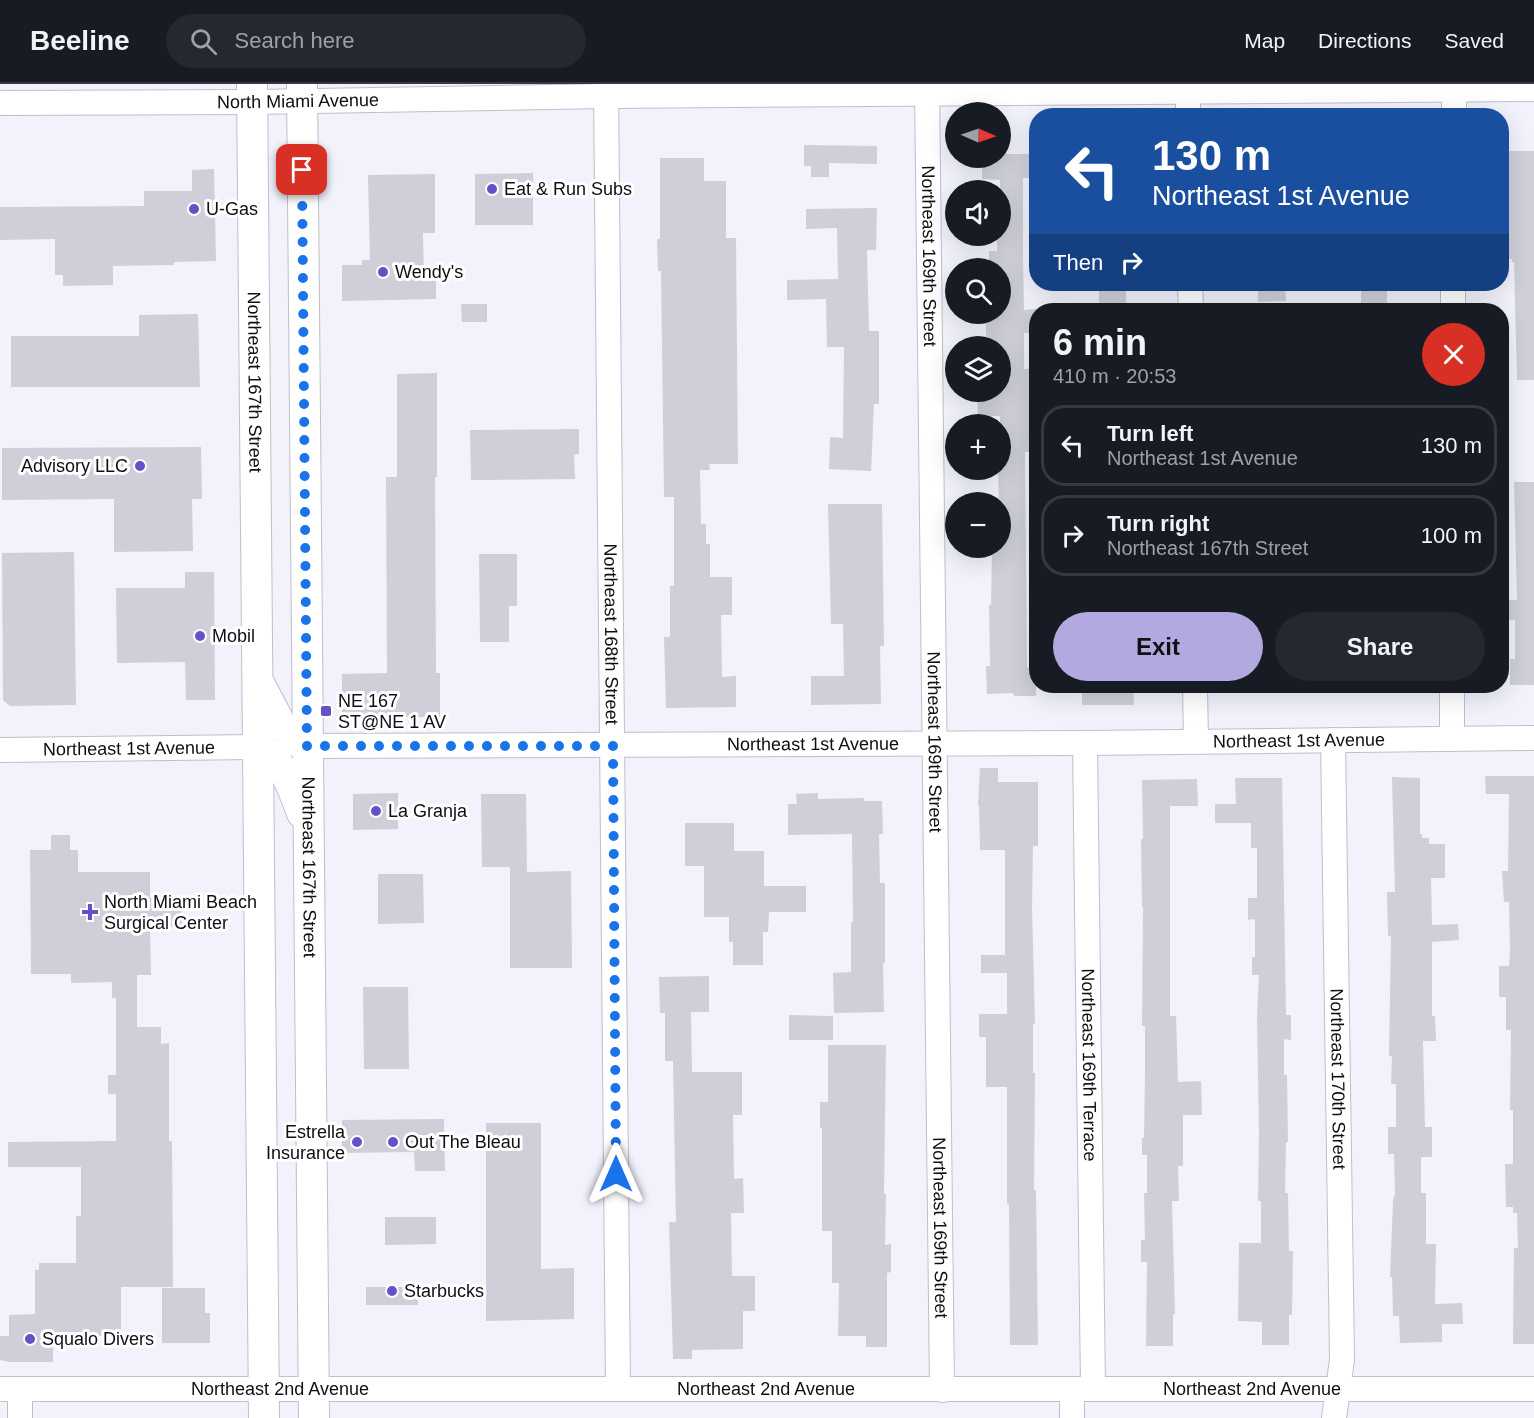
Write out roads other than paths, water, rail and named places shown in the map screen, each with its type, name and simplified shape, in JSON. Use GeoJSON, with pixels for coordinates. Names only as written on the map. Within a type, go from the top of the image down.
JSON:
{"type":"FeatureCollection","features":[{"type":"Feature","properties":{"kind":"main road","name":"Northeast 167th Street"},"geometry":{"type":"LineString","coordinates":[[302,92],[313,1404]]}},
{"type":"Feature","properties":{"kind":"main road","name":"Northeast 167th Street"},"geometry":{"type":"LineString","coordinates":[[252,93],[264,1404]]}},
{"type":"Feature","properties":{"kind":"main road"},"geometry":{"type":"LineString","coordinates":[[258,680],[281,725],[293,740],[307,746]]}},
{"type":"Feature","properties":{"kind":"main road"},"geometry":{"type":"LineString","coordinates":[[258,747],[272,756],[285,770],[308,826]]}},
{"type":"Feature","properties":{"kind":"street","name":"North Miami Avenue"},"geometry":{"type":"LineString","coordinates":[[0,103],[302,92],[927,89],[1188,104],[1258,87],[1534,89]]}},
{"type":"Feature","properties":{"kind":"street","name":"Northeast 169th Street"},"geometry":{"type":"LineString","coordinates":[[927,89],[942,1390]]}},
{"type":"Feature","properties":{"kind":"street","name":"Northeast 168th Street"},"geometry":{"type":"LineString","coordinates":[[606,90],[618,1389]]}},
{"type":"Feature","properties":{"kind":"street"},"geometry":{"type":"LineString","coordinates":[[1454,90],[1454,108]]}},
{"type":"Feature","properties":{"kind":"street"},"geometry":{"type":"LineString","coordinates":[[1195,693],[1196,741]]}},
{"type":"Feature","properties":{"kind":"street"},"geometry":{"type":"LineString","coordinates":[[1452,693],[1452,739]]}},
{"type":"Feature","properties":{"kind":"street","name":"Northeast 1st Avenue"},"geometry":{"type":"LineString","coordinates":[[307,746],[936,744],[1534,738]]}},
{"type":"Feature","properties":{"kind":"street","name":"Northeast 170th Street"},"geometry":{"type":"LineString","coordinates":[[1333,740],[1342,1360],[1334,1418]]}},
{"type":"Feature","properties":{"kind":"street","name":"Northeast 169th Terrace"},"geometry":{"type":"LineString","coordinates":[[1082,1390],[1085,743]]}},
{"type":"Feature","properties":{"kind":"street","name":"Northeast 1st Avenue"},"geometry":{"type":"LineString","coordinates":[[0,750],[258,747]]}},
{"type":"Feature","properties":{"kind":"street"},"geometry":{"type":"LineString","coordinates":[[10,1389],[20,1418]]}},
{"type":"Feature","properties":{"kind":"street","name":"Northeast 2nd Avenue"},"geometry":{"type":"LineString","coordinates":[[10,1389],[264,1404],[313,1404],[618,1389],[1534,1389]]}},
{"type":"Feature","properties":{"kind":"street"},"geometry":{"type":"LineString","coordinates":[[1072,1418],[1082,1390]]}},
{"type":"Feature","properties":{"kind":"place","name":"Eat & Run Subs"},"geometry":{"type":"Point","coordinates":[492,189]}},
{"type":"Feature","properties":{"kind":"place","name":"U-Gas"},"geometry":{"type":"Point","coordinates":[194,209]}},
{"type":"Feature","properties":{"kind":"place","name":"Wendy's"},"geometry":{"type":"Point","coordinates":[383,272]}},
{"type":"Feature","properties":{"kind":"place","name":"Advisory LLC"},"geometry":{"type":"Point","coordinates":[140,466]}},
{"type":"Feature","properties":{"kind":"place","name":"Mobil"},"geometry":{"type":"Point","coordinates":[200,636]}},
{"type":"Feature","properties":{"kind":"place","name":"NE 167 ST@NE 1 AV"},"geometry":{"type":"Point","coordinates":[326,711]}},
{"type":"Feature","properties":{"kind":"place","name":"La Granja"},"geometry":{"type":"Point","coordinates":[376,811]}},
{"type":"Feature","properties":{"kind":"place","name":"North Miami Beach Surgical Center"},"geometry":{"type":"Point","coordinates":[90,912]}},
{"type":"Feature","properties":{"kind":"place","name":"Estrella Insurance"},"geometry":{"type":"Point","coordinates":[357,1142]}},
{"type":"Feature","properties":{"kind":"place","name":"Out The Bleau"},"geometry":{"type":"Point","coordinates":[393,1142]}},
{"type":"Feature","properties":{"kind":"place","name":"Starbucks"},"geometry":{"type":"Point","coordinates":[392,1291]}},
{"type":"Feature","properties":{"kind":"place","name":"Squalo Divers"},"geometry":{"type":"Point","coordinates":[30,1339]}}]}
